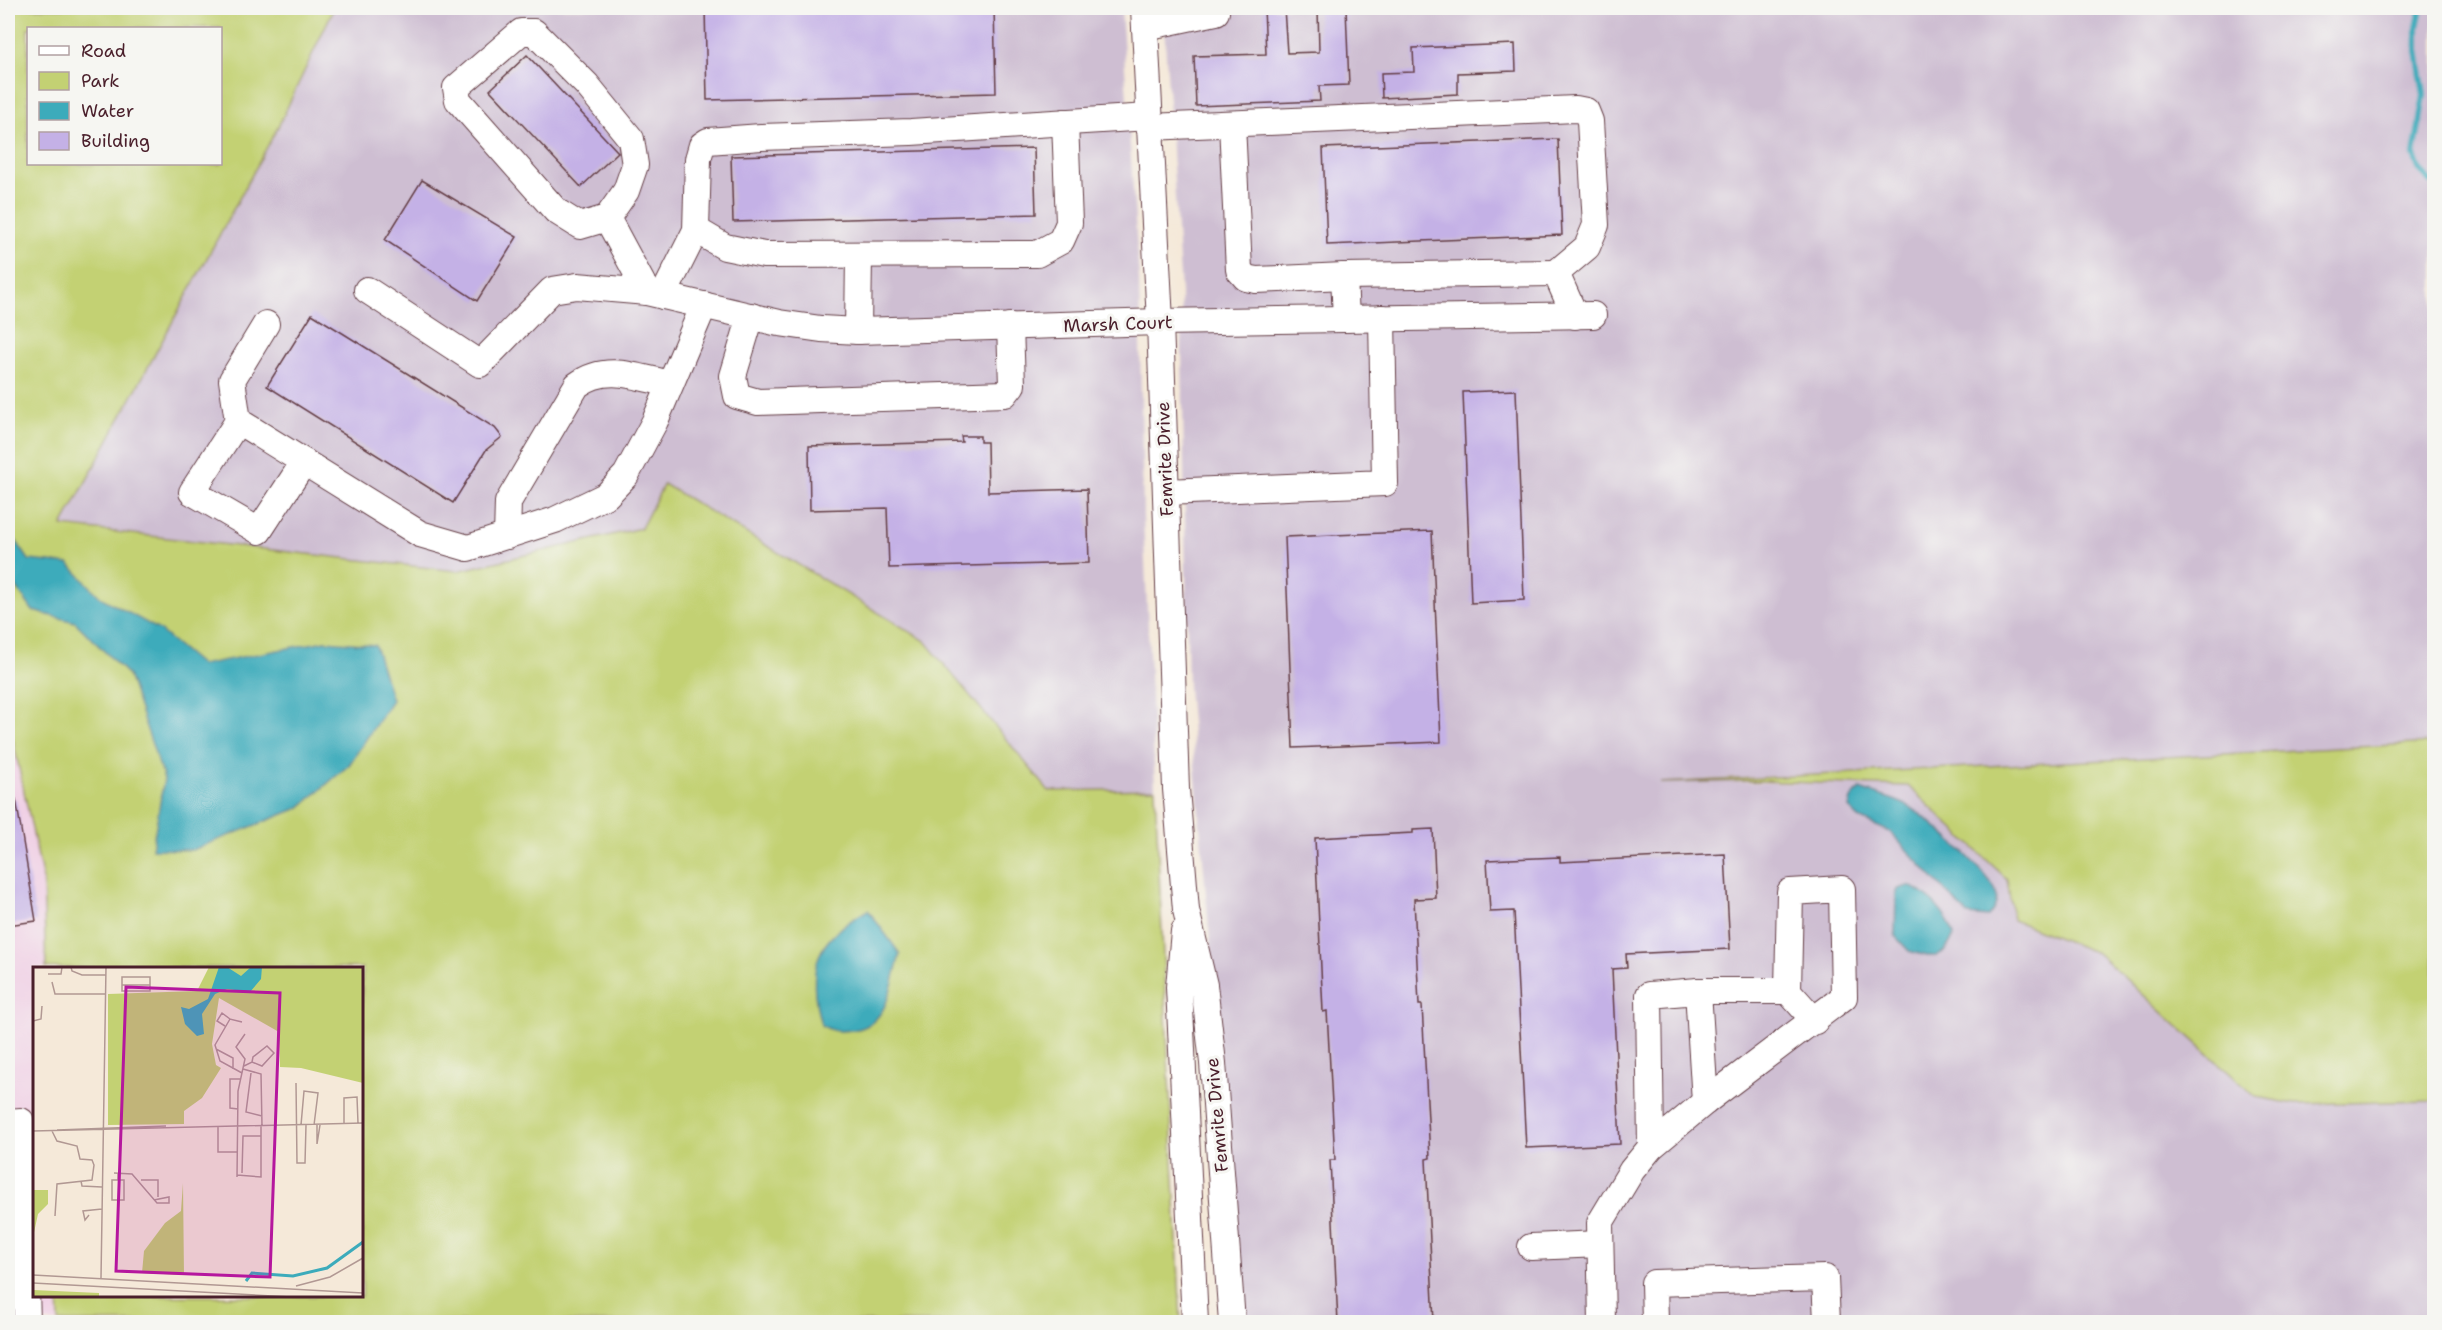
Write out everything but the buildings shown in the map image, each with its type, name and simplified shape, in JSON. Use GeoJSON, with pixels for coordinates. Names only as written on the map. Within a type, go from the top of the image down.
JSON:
{"type":"FeatureCollection","features":[{"type":"Feature","properties":{"kind":"street"},"geometry":{"type":"LineString","coordinates":[[1144,17],[1216,12]]}},
{"type":"Feature","properties":{"kind":"street","name":"Femrite Drive"},"geometry":{"type":"LineString","coordinates":[[1144,17],[1160,322],[1176,789],[1186,910],[1204,985],[1213,1063],[1232,1323]]}},
{"type":"Feature","properties":{"kind":"street"},"geometry":{"type":"LineString","coordinates":[[521,32],[534,32],[587,85],[631,139],[635,165],[626,191],[607,218],[580,226],[556,211],[458,100],[456,88],[521,32]]}},
{"type":"Feature","properties":{"kind":"street"},"geometry":{"type":"LineString","coordinates":[[607,218],[655,294],[696,230],[698,159],[702,145],[708,141],[1065,122],[1232,124],[1576,109],[1586,111],[1590,122],[1596,225],[1587,247],[1556,273],[1344,276],[1256,280],[1246,278],[1239,270],[1232,124]]}},
{"type":"Feature","properties":{"kind":"street"},"geometry":{"type":"LineString","coordinates":[[696,230],[725,247],[764,255],[1037,254],[1060,241],[1069,223],[1065,122]]}},
{"type":"Feature","properties":{"kind":"street"},"geometry":{"type":"LineString","coordinates":[[858,331],[859,255]]}},
{"type":"Feature","properties":{"kind":"street","name":"Marsh Court"},"geometry":{"type":"LineString","coordinates":[[367,290],[480,364],[552,290],[577,286],[655,294],[780,324],[858,331],[1160,322],[1584,316],[1556,273]]}},
{"type":"Feature","properties":{"kind":"street"},"geometry":{"type":"LineString","coordinates":[[1344,276],[1346,319]]}},
{"type":"Feature","properties":{"kind":"street"},"geometry":{"type":"LineString","coordinates":[[238,421],[420,534],[468,548],[555,520],[607,495],[626,475],[655,421],[704,305]]}},
{"type":"Feature","properties":{"kind":"street"},"geometry":{"type":"LineString","coordinates":[[751,316],[733,376],[737,396],[758,402],[1005,394],[1012,385],[1010,326]]}},
{"type":"Feature","properties":{"kind":"street"},"geometry":{"type":"LineString","coordinates":[[1166,492],[1385,483],[1382,318]]}},
{"type":"Feature","properties":{"kind":"street"},"geometry":{"type":"LineString","coordinates":[[266,324],[232,380],[238,421],[192,492],[259,531],[304,462]]}},
{"type":"Feature","properties":{"kind":"street"},"geometry":{"type":"LineString","coordinates":[[507,536],[508,502],[577,385],[590,375],[611,372],[670,384]]}},
{"type":"Feature","properties":{"kind":"street"},"geometry":{"type":"LineString","coordinates":[[1602,1323],[1600,1223],[1632,1170],[1651,1147],[1705,1102],[1815,1021],[1844,997],[1842,890],[1790,892],[1788,991],[1815,1021]]}},
{"type":"Feature","properties":{"kind":"street","name":"Femrite Drive"},"geometry":{"type":"LineString","coordinates":[[1186,910],[1179,987],[1195,1323]]}},
{"type":"Feature","properties":{"kind":"street"},"geometry":{"type":"LineString","coordinates":[[1698,991],[1705,1102]]}},
{"type":"Feature","properties":{"kind":"street"},"geometry":{"type":"LineString","coordinates":[[1651,1147],[1648,995],[1698,991],[1788,991]]}},
{"type":"Feature","properties":{"kind":"street"},"geometry":{"type":"LineString","coordinates":[[8,1122],[21,1121],[27,1323]]}},
{"type":"Feature","properties":{"kind":"street"},"geometry":{"type":"LineString","coordinates":[[1531,1247],[1600,1244]]}},
{"type":"Feature","properties":{"kind":"street"},"geometry":{"type":"LineString","coordinates":[[1655,1323],[1654,1283],[1825,1278],[1827,1323]]}},
{"type":"Feature","properties":{"kind":"shaded area"},"geometry":{"type":"Polygon","coordinates":[[[334,8],[1121,8],[1139,280],[1143,516],[1155,789],[1049,792],[924,640],[664,484],[641,528],[457,571],[61,526],[279,125],[334,8]]]}},
{"type":"Feature","properties":{"kind":"shaded area"},"geometry":{"type":"Polygon","coordinates":[[[1163,8],[2434,8],[2434,743],[1683,781],[1908,786],[2007,879],[2013,920],[2097,953],[2256,1097],[2434,1101],[2434,1322],[1238,1322],[1214,986],[1188,687],[1181,292],[1163,8]]]}},
{"type":"Feature","properties":{"kind":"shaded area"},"geometry":{"type":"Polygon","coordinates":[[[8,717],[43,880],[46,967],[33,967],[33,1297],[58,1297],[59,1322],[8,1322],[8,717]]]}},
{"type":"Feature","properties":{"kind":"green space"},"geometry":{"type":"Polygon","coordinates":[[[8,8],[334,8],[279,125],[62,526],[457,571],[641,528],[664,484],[924,640],[1049,791],[1155,789],[1181,1322],[59,1322],[58,1297],[363,1297],[363,967],[46,967],[43,880],[8,717],[8,8]]]}},
{"type":"Feature","properties":{"kind":"green space"},"geometry":{"type":"Polygon","coordinates":[[[2434,743],[2434,1101],[2295,1104],[2256,1097],[2097,953],[2013,920],[2007,879],[1908,786],[1755,781],[1660,783],[2434,743]]]}},
{"type":"Feature","properties":{"kind":"water"},"geometry":{"type":"Polygon","coordinates":[[[8,529],[29,560],[69,564],[100,597],[158,629],[201,665],[325,641],[375,645],[392,700],[349,765],[299,808],[192,850],[152,849],[164,779],[128,675],[75,622],[33,611],[8,578],[8,529]]]}},
{"type":"Feature","properties":{"kind":"water"},"geometry":{"type":"Polygon","coordinates":[[[1860,789],[1897,801],[1917,812],[1983,872],[1992,884],[1997,899],[1988,917],[1968,915],[1890,832],[1859,818],[1849,808],[1851,799],[1860,789]]]}},
{"type":"Feature","properties":{"kind":"water"},"geometry":{"type":"Polygon","coordinates":[[[1908,886],[1929,899],[1952,929],[1954,936],[1945,951],[1936,956],[1909,951],[1895,936],[1896,895],[1898,889],[1908,886]]]}},
{"type":"Feature","properties":{"kind":"water"},"geometry":{"type":"Polygon","coordinates":[[[868,910],[900,954],[891,991],[874,1021],[852,1030],[833,1030],[821,1025],[816,1004],[815,970],[819,956],[836,932],[868,910]]]}},
{"type":"Feature","properties":{"kind":"waterway"},"geometry":{"type":"LineString","coordinates":[[2421,8],[2417,27],[2417,50],[2424,95],[2414,155],[2419,169],[2434,184]]}}]}
